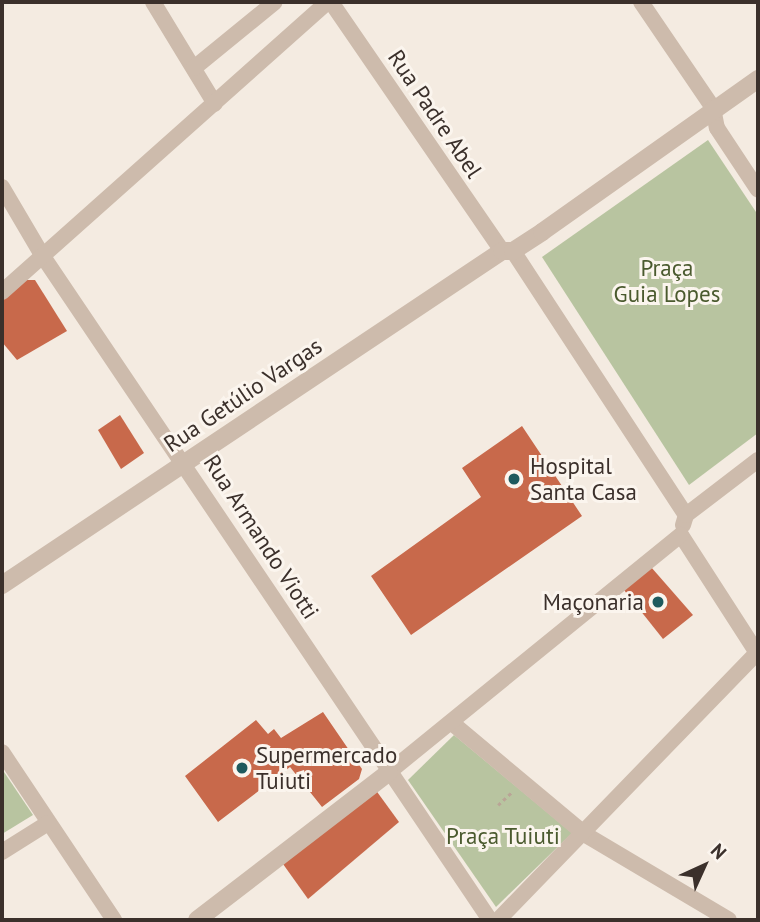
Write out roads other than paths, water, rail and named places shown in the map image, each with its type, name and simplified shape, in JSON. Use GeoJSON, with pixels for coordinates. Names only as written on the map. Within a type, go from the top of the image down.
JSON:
{"type":"FeatureCollection","features":[{"type":"Feature","properties":{"kind":"street"},"geometry":{"type":"LineString","coordinates":[[153,2],[215,104]]}},
{"type":"Feature","properties":{"kind":"street"},"geometry":{"type":"LineString","coordinates":[[194,68],[275,2]]}},
{"type":"Feature","properties":{"kind":"street"},"geometry":{"type":"LineString","coordinates":[[2,292],[330,2]]}},
{"type":"Feature","properties":{"kind":"street","name":"Rua Padre Abel"},"geometry":{"type":"LineString","coordinates":[[330,2],[508,251]]}},
{"type":"Feature","properties":{"kind":"street"},"geometry":{"type":"LineString","coordinates":[[641,2],[711,119],[758,190]]}},
{"type":"Feature","properties":{"kind":"street"},"geometry":{"type":"LineString","coordinates":[[686,515],[508,251],[711,119],[758,79]]}},
{"type":"Feature","properties":{"kind":"street","name":"Rua Armando Viotti"},"geometry":{"type":"LineString","coordinates":[[2,187],[42,255],[185,463],[389,772]]}},
{"type":"Feature","properties":{"kind":"street","name":"Rua Getúlio Vargas"},"geometry":{"type":"LineString","coordinates":[[2,585],[508,251]]}},
{"type":"Feature","properties":{"kind":"street"},"geometry":{"type":"LineString","coordinates":[[197,920],[452,723],[681,535],[686,515],[758,460]]}},
{"type":"Feature","properties":{"kind":"street"},"geometry":{"type":"LineString","coordinates":[[498,920],[586,835],[757,653],[681,535]]}},
{"type":"Feature","properties":{"kind":"street"},"geometry":{"type":"LineString","coordinates":[[452,723],[586,835],[729,920]]}},
{"type":"Feature","properties":{"kind":"street"},"geometry":{"type":"LineString","coordinates":[[2,752],[114,920]]}},
{"type":"Feature","properties":{"kind":"street"},"geometry":{"type":"LineString","coordinates":[[389,772],[490,920]]}},
{"type":"Feature","properties":{"kind":"street"},"geometry":{"type":"LineString","coordinates":[[2,852],[48,823]]}},
{"type":"Feature","properties":{"kind":"place","name":"Hospital Santa Casa"},"geometry":{"type":"Point","coordinates":[514,479]}},
{"type":"Feature","properties":{"kind":"place","name":"Maçonaria"},"geometry":{"type":"Point","coordinates":[658,602]}},
{"type":"Feature","properties":{"kind":"place","name":"Supermercado Tuiuti"},"geometry":{"type":"Point","coordinates":[242,768]}},
{"type":"Feature","properties":{"kind":"park label","name":"Praça Guia Lopes"},"geometry":{"type":"Point","coordinates":[667,281]}},
{"type":"Feature","properties":{"kind":"park label","name":"Praça Tuiuti"},"geometry":{"type":"Point","coordinates":[503,836]}}]}
